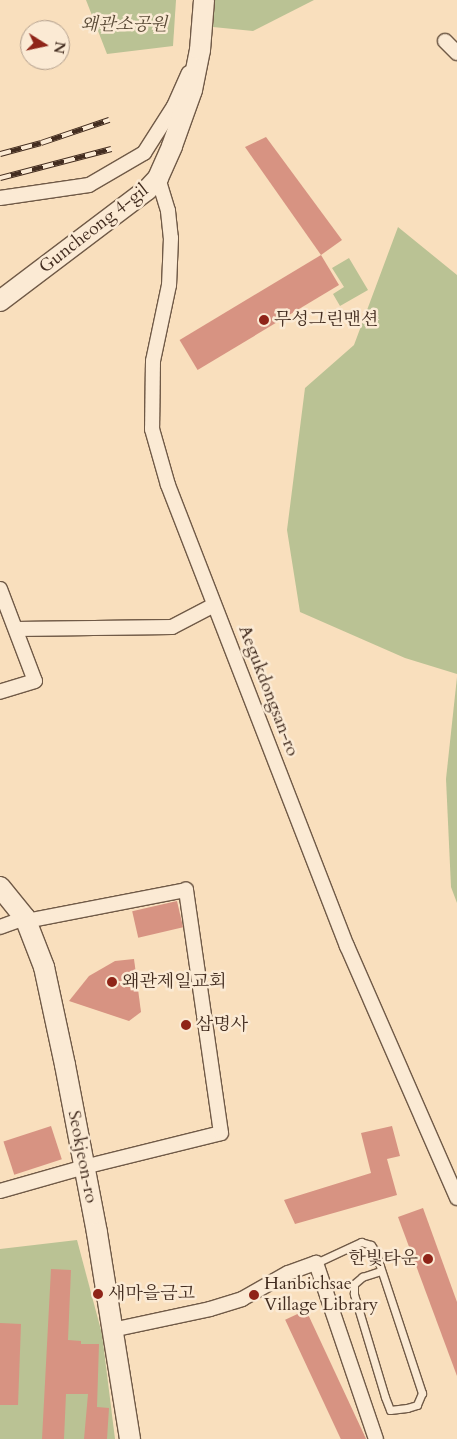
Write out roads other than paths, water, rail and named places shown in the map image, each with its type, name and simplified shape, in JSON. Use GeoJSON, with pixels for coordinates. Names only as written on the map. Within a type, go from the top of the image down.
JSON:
{"type":"FeatureCollection","features":[{"type":"Feature","properties":{"kind":"street","name":"Guncheong 4-gil"},"geometry":{"type":"LineString","coordinates":[[0,301],[147,190],[158,178],[172,146],[192,90],[200,50],[204,0]]}},
{"type":"Feature","properties":{"kind":"street"},"geometry":{"type":"LineString","coordinates":[[445,41],[457,54]]}},
{"type":"Feature","properties":{"kind":"street"},"geometry":{"type":"LineString","coordinates":[[0,198],[89,185],[144,153],[174,106],[200,50]]}},
{"type":"Feature","properties":{"kind":"street","name":"Aegukdongsan-ro"},"geometry":{"type":"LineString","coordinates":[[158,178],[168,211],[171,238],[170,285],[152,362],[152,429],[168,485],[347,946],[457,1198]]}},
{"type":"Feature","properties":{"kind":"street"},"geometry":{"type":"LineString","coordinates":[[0,589],[35,681],[0,692]]}},
{"type":"Feature","properties":{"kind":"street"},"geometry":{"type":"LineString","coordinates":[[16,629],[172,627],[214,605]]}},
{"type":"Feature","properties":{"kind":"street","name":"Seokjeon-ro"},"geometry":{"type":"LineString","coordinates":[[0,887],[26,920],[44,967],[84,1167],[130,1439]]}},
{"type":"Feature","properties":{"kind":"street"},"geometry":{"type":"LineString","coordinates":[[0,927],[26,920],[186,890],[221,1133],[84,1167],[0,1191]]}},
{"type":"Feature","properties":{"kind":"street"},"geometry":{"type":"LineString","coordinates":[[112,1330],[210,1309],[242,1299],[288,1273],[316,1263],[376,1439]]}},
{"type":"Feature","properties":{"kind":"lane"},"geometry":{"type":"LineString","coordinates":[[316,1263],[362,1242],[371,1245],[380,1271],[422,1393],[417,1405],[407,1408],[390,1410],[384,1397],[354,1294],[354,1284],[362,1277],[380,1271]]}},
{"type":"Feature","properties":{"kind":"railway"},"geometry":{"type":"LineString","coordinates":[[0,154],[41,143],[109,120]]}},
{"type":"Feature","properties":{"kind":"railway"},"geometry":{"type":"LineString","coordinates":[[0,178],[111,149]]}},
{"type":"Feature","properties":{"kind":"place","name":"무성그린맨션"},"geometry":{"type":"Point","coordinates":[264,320]}},
{"type":"Feature","properties":{"kind":"place","name":"왜관제일교회"},"geometry":{"type":"Point","coordinates":[112,982]}},
{"type":"Feature","properties":{"kind":"place","name":"삼명사"},"geometry":{"type":"Point","coordinates":[186,1025]}},
{"type":"Feature","properties":{"kind":"place","name":"한빛타운"},"geometry":{"type":"Point","coordinates":[428,1259]}},
{"type":"Feature","properties":{"kind":"place","name":"새마을금고"},"geometry":{"type":"Point","coordinates":[98,1294]}},
{"type":"Feature","properties":{"kind":"place","name":"Hanbichsae Village Library"},"geometry":{"type":"Point","coordinates":[254,1295]}},
{"type":"Feature","properties":{"kind":"park label","name":"왜관소공원"},"geometry":{"type":"Point","coordinates":[124,25]}}]}
